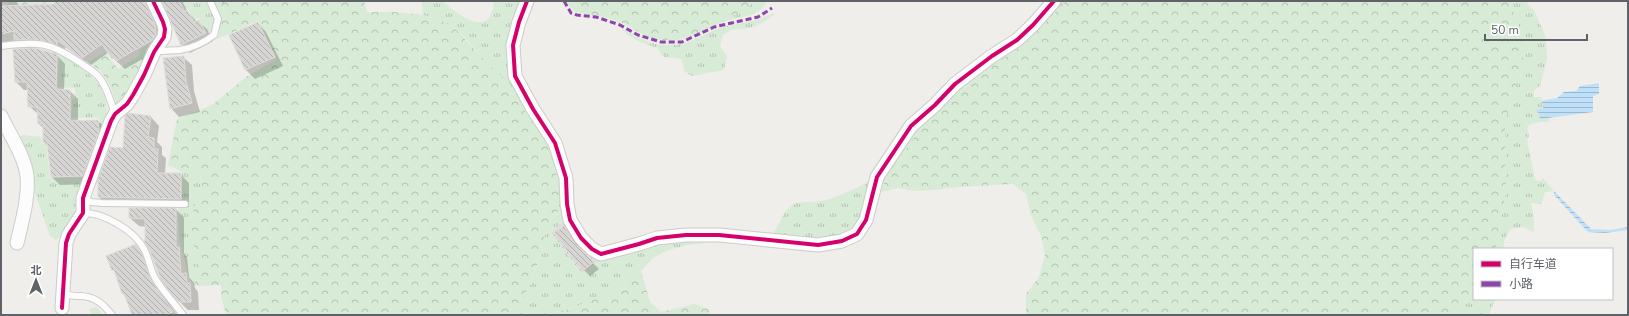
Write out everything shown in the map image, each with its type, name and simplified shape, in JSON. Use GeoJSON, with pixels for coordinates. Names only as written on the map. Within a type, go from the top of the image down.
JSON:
{"type":"FeatureCollection","features":[{"type":"Feature","properties":{"kind":"street"},"geometry":{"type":"LineString","coordinates":[[62,308],[66,243],[83,213],[83,198],[115,114],[128,104],[144,75],[154,52],[164,37],[165,29],[153,1]]}},
{"type":"Feature","properties":{"kind":"street"},"geometry":{"type":"LineString","coordinates":[[526,1],[513,45],[515,76],[533,109],[555,143],[566,178],[567,204],[570,220],[581,238],[592,249],[601,254],[657,238],[686,235],[719,235],[818,245],[842,242],[857,234],[866,220],[878,177],[911,126],[956,84],[992,56],[1018,40],[1054,1]]}},
{"type":"Feature","properties":{"kind":"street"},"geometry":{"type":"LineString","coordinates":[[1,116],[22,158],[27,175],[23,218],[17,243]]}},
{"type":"Feature","properties":{"kind":"lane"},"geometry":{"type":"LineString","coordinates":[[154,52],[163,50],[180,50],[192,47],[214,35],[218,20],[210,1]]}},
{"type":"Feature","properties":{"kind":"lane"},"geometry":{"type":"LineString","coordinates":[[1,46],[40,44],[60,49],[92,70],[101,79],[107,90],[115,114]]}},
{"type":"Feature","properties":{"kind":"lane"},"geometry":{"type":"LineString","coordinates":[[83,198],[91,202],[102,203],[185,204]]}},
{"type":"Feature","properties":{"kind":"lane"},"geometry":{"type":"LineString","coordinates":[[83,213],[92,212],[100,215],[124,229],[138,240],[150,260],[154,277],[183,315]]}},
{"type":"Feature","properties":{"kind":"lane"},"geometry":{"type":"LineString","coordinates":[[63,293],[68,296],[92,298],[100,302],[112,315]]}},
{"type":"Feature","properties":{"kind":"shaded area"},"geometry":{"type":"Polygon","coordinates":[[[566,218],[603,258],[582,274],[551,233],[566,218]]]}},
{"type":"Feature","properties":{"kind":"green space"},"geometry":{"type":"Polygon","coordinates":[[[9,1],[52,1],[52,3],[7,6],[9,1]]]}},
{"type":"Feature","properties":{"kind":"green space"},"geometry":{"type":"Polygon","coordinates":[[[181,1],[207,1],[214,16],[214,23],[211,31],[207,33],[199,18],[194,20],[187,8],[185,9],[181,1]]]}},
{"type":"Feature","properties":{"kind":"green space"},"geometry":{"type":"Polygon","coordinates":[[[213,1],[364,1],[367,12],[395,12],[423,15],[451,24],[486,62],[508,82],[526,113],[543,132],[553,160],[560,188],[558,211],[550,222],[543,240],[530,286],[511,315],[226,315],[221,296],[221,285],[194,286],[197,262],[190,223],[200,187],[201,174],[191,170],[182,172],[168,165],[177,119],[212,105],[246,77],[277,59],[258,21],[217,39],[220,29],[220,20],[213,1]]]}},
{"type":"Feature","properties":{"kind":"green space"},"geometry":{"type":"Polygon","coordinates":[[[422,1],[443,1],[464,17],[477,22],[483,22],[488,19],[494,1],[523,1],[511,61],[559,161],[566,218],[551,233],[582,274],[603,258],[639,248],[686,238],[751,243],[712,242],[688,245],[668,250],[653,258],[641,271],[610,293],[591,301],[570,309],[542,315],[511,315],[530,286],[543,240],[550,222],[558,211],[560,188],[553,160],[543,132],[469,42],[451,24],[423,15],[422,1]]]}},
{"type":"Feature","properties":{"kind":"green space"},"geometry":{"type":"Polygon","coordinates":[[[566,1],[572,1],[580,13],[573,11],[566,1]]]}},
{"type":"Feature","properties":{"kind":"green space"},"geometry":{"type":"Polygon","coordinates":[[[572,1],[756,1],[710,28],[690,37],[672,40],[655,39],[617,21],[601,16],[580,13],[572,1]]]}},
{"type":"Feature","properties":{"kind":"green space"},"geometry":{"type":"Polygon","coordinates":[[[756,1],[767,1],[759,10],[748,16],[724,21],[756,1]]]}},
{"type":"Feature","properties":{"kind":"green space"},"geometry":{"type":"Polygon","coordinates":[[[1059,1],[1066,1],[1026,43],[970,80],[920,129],[885,180],[881,192],[881,179],[913,128],[1059,1]]]}},
{"type":"Feature","properties":{"kind":"green space"},"geometry":{"type":"Polygon","coordinates":[[[1066,1],[1508,1],[1518,21],[1524,49],[1521,73],[1511,97],[1505,125],[1506,191],[1496,248],[1473,248],[1473,290],[1456,315],[1026,315],[1026,294],[1039,277],[1045,255],[1041,236],[1031,215],[1026,194],[1013,184],[915,191],[899,188],[881,192],[885,180],[920,129],[970,80],[1026,43],[1066,1]]]}},
{"type":"Feature","properties":{"kind":"green space"},"geometry":{"type":"Polygon","coordinates":[[[1508,1],[1527,1],[1528,5],[1533,9],[1544,32],[1546,40],[1547,59],[1540,86],[1535,90],[1534,97],[1542,97],[1541,101],[1544,106],[1536,111],[1539,113],[1540,118],[1550,118],[1548,122],[1529,125],[1529,137],[1527,140],[1535,179],[1538,181],[1542,180],[1543,178],[1554,191],[1545,192],[1541,204],[1531,203],[1534,219],[1534,232],[1523,227],[1510,229],[1504,241],[1504,248],[1496,248],[1506,191],[1505,125],[1511,97],[1521,73],[1518,21],[1508,1]]]}},
{"type":"Feature","properties":{"kind":"green space"},"geometry":{"type":"Polygon","coordinates":[[[776,13],[757,25],[744,29],[731,30],[723,35],[720,46],[727,56],[724,70],[692,76],[684,71],[682,60],[678,58],[664,57],[657,48],[640,42],[628,35],[620,27],[640,38],[656,44],[677,45],[689,42],[719,28],[753,21],[776,13]]]}},
{"type":"Feature","properties":{"kind":"green space"},"geometry":{"type":"Polygon","coordinates":[[[157,39],[138,77],[120,104],[116,102],[110,86],[101,71],[88,62],[105,52],[118,69],[140,55],[139,50],[157,39]]]}},
{"type":"Feature","properties":{"kind":"green space"},"geometry":{"type":"Polygon","coordinates":[[[59,53],[77,64],[93,78],[104,95],[107,105],[107,119],[100,139],[99,118],[71,118],[72,100],[75,99],[75,88],[58,87],[59,53]]]}},
{"type":"Feature","properties":{"kind":"green space"},"geometry":{"type":"Polygon","coordinates":[[[20,136],[41,137],[42,144],[46,144],[50,178],[85,177],[72,218],[60,237],[56,240],[50,236],[35,193],[34,178],[18,140],[20,136]]]}},
{"type":"Feature","properties":{"kind":"green space"},"geometry":{"type":"Polygon","coordinates":[[[191,169],[201,174],[200,187],[190,223],[197,262],[194,286],[189,278],[179,238],[178,206],[187,206],[189,204],[182,202],[182,172],[191,169]]]}},
{"type":"Feature","properties":{"kind":"green space"},"geometry":{"type":"Polygon","coordinates":[[[875,178],[855,232],[819,243],[770,236],[785,212],[794,204],[801,202],[821,201],[835,197],[875,178]]]}},
{"type":"Feature","properties":{"kind":"green space"},"geometry":{"type":"Polygon","coordinates":[[[641,271],[650,302],[661,312],[695,304],[710,310],[710,315],[542,315],[570,309],[610,293],[641,271]]]}},
{"type":"Feature","properties":{"kind":"green space"},"geometry":{"type":"Polygon","coordinates":[[[1473,290],[1473,300],[1495,300],[1489,315],[1456,315],[1473,290]]]}},
{"type":"Feature","properties":{"kind":"green space"},"geometry":{"type":"Polygon","coordinates":[[[97,307],[103,315],[92,315],[89,309],[97,307]]]}},
{"type":"Feature","properties":{"kind":"water"},"geometry":{"type":"Polygon","coordinates":[[[1599,83],[1599,94],[1593,96],[1593,112],[1540,119],[1539,113],[1535,111],[1543,108],[1544,106],[1541,101],[1557,98],[1564,92],[1576,91],[1580,86],[1599,83]]]}},
{"type":"Feature","properties":{"kind":"water"},"geometry":{"type":"Polygon","coordinates":[[[1554,191],[1591,229],[1610,230],[1628,227],[1628,230],[1605,233],[1588,232],[1554,195],[1554,191]]]}},
{"type":"Feature","properties":{"kind":"building"},"geometry":{"type":"Polygon","coordinates":[[[54,1],[145,1],[155,25],[156,34],[152,40],[116,61],[114,58],[112,59],[102,44],[82,58],[57,40],[57,45],[35,39],[14,40],[14,31],[1,34],[1,6],[54,4],[54,1]]]}},
{"type":"Feature","properties":{"kind":"building"},"geometry":{"type":"Polygon","coordinates":[[[162,1],[179,1],[185,12],[187,10],[194,22],[199,20],[206,33],[181,45],[162,1]]]}},
{"type":"Feature","properties":{"kind":"building"},"geometry":{"type":"Polygon","coordinates":[[[258,22],[275,57],[245,70],[229,35],[258,22]]]}},
{"type":"Feature","properties":{"kind":"building"},"geometry":{"type":"Polygon","coordinates":[[[35,48],[57,54],[56,89],[70,90],[70,121],[98,120],[99,132],[82,176],[51,177],[47,143],[43,143],[43,124],[38,124],[37,107],[28,107],[27,82],[15,82],[13,49],[35,48]]]}},
{"type":"Feature","properties":{"kind":"building"},"geometry":{"type":"Polygon","coordinates":[[[184,56],[186,81],[192,103],[170,109],[163,58],[184,56]]]}},
{"type":"Feature","properties":{"kind":"building"},"geometry":{"type":"Polygon","coordinates":[[[128,113],[151,116],[148,137],[154,138],[154,149],[158,149],[157,173],[181,173],[181,199],[98,197],[98,179],[110,147],[123,148],[125,116],[128,113]]]}},
{"type":"Feature","properties":{"kind":"building"},"geometry":{"type":"Polygon","coordinates":[[[129,208],[176,208],[176,247],[179,247],[181,274],[186,273],[187,283],[190,283],[191,302],[178,302],[161,280],[150,251],[144,241],[145,219],[129,218],[129,208]]]}},
{"type":"Feature","properties":{"kind":"building"},"geometry":{"type":"Polygon","coordinates":[[[564,226],[575,244],[594,262],[583,271],[554,233],[564,226]]]}},
{"type":"Feature","properties":{"kind":"building"},"geometry":{"type":"Polygon","coordinates":[[[136,244],[142,254],[151,280],[173,312],[164,315],[132,315],[124,294],[122,294],[114,270],[112,271],[106,256],[136,244]]]}},
{"type":"Feature","properties":{"kind":"marked path"},"geometry":{"type":"LineString","coordinates":[[564,1],[571,13],[596,17],[620,25],[638,35],[661,42],[682,42],[714,27],[758,17],[772,8]]}},
{"type":"Feature","properties":{"kind":"cycle path"},"geometry":{"type":"LineString","coordinates":[[62,308],[66,243],[69,234],[83,213],[83,198],[111,121],[115,114],[127,104],[133,95],[154,52],[164,37],[165,29],[163,22],[153,1]]}},
{"type":"Feature","properties":{"kind":"cycle path"},"geometry":{"type":"LineString","coordinates":[[527,1],[519,22],[513,45],[515,76],[533,109],[555,143],[566,178],[567,204],[570,220],[581,238],[592,249],[601,254],[657,238],[686,235],[719,235],[818,245],[842,241],[857,234],[866,220],[877,177],[911,126],[935,105],[955,84],[992,56],[1017,40],[1033,25],[1054,1]]}}]}
